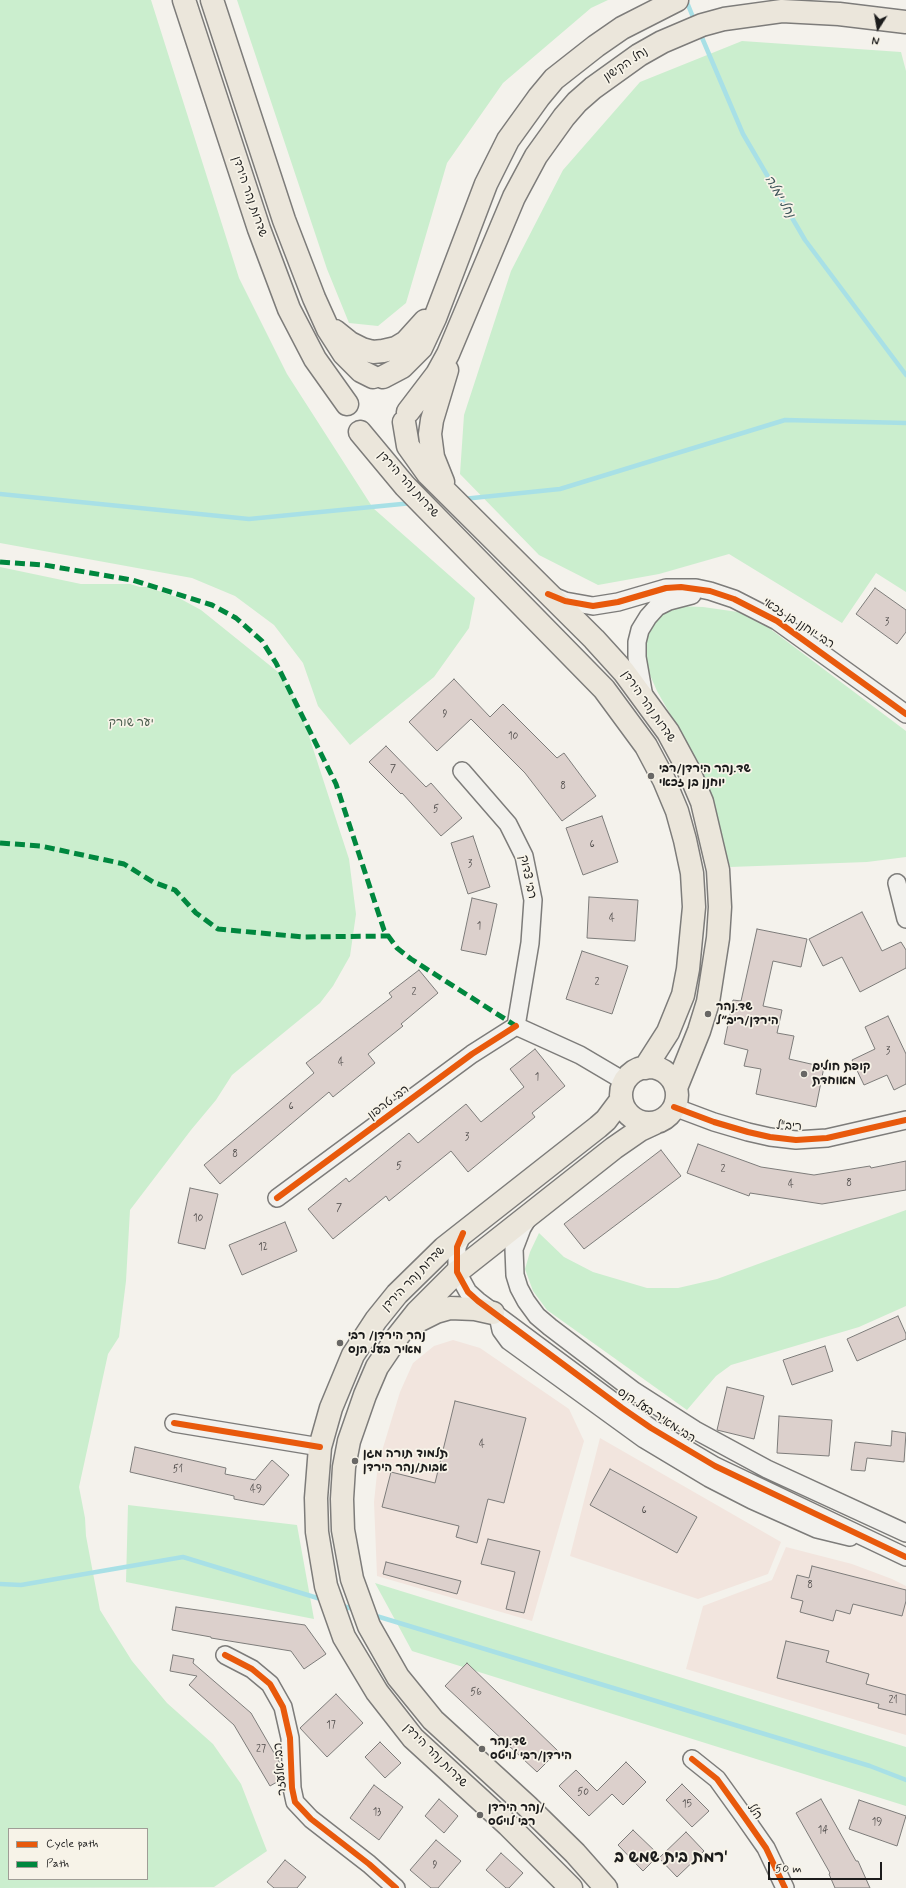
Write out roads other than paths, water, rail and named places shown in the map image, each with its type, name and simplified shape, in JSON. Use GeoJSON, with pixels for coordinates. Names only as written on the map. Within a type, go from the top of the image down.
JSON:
{"type":"FeatureCollection","features":[{"type":"Feature","properties":{"kind":"main road","name":"שדרות נהר הירדן"},"geometry":{"type":"LineString","coordinates":[[184,0],[259,228],[290,308],[315,359],[347,404]]}},
{"type":"Feature","properties":{"kind":"main road"},"geometry":{"type":"LineString","coordinates":[[212,0],[284,220],[324,320],[344,354],[361,371],[392,380],[400,386],[407,398],[406,417]]}},
{"type":"Feature","properties":{"kind":"main road"},"geometry":{"type":"LineString","coordinates":[[470,305],[448,354],[437,374],[399,429],[384,437],[372,437],[360,432],[350,420],[347,404],[350,395],[355,386],[363,380],[378,377],[402,367],[421,348],[442,299],[486,184],[508,140],[539,97],[554,79],[596,46],[622,28],[677,0]]}},
{"type":"Feature","properties":{"kind":"main road","name":"נחל הקישון"},"geometry":{"type":"LineString","coordinates":[[470,305],[514,198],[546,139],[577,102],[609,75],[638,55],[680,32],[702,24],[782,11],[808,12],[906,22]]}},
{"type":"Feature","properties":{"kind":"main road"},"geometry":{"type":"LineString","coordinates":[[324,320],[337,334],[350,343],[362,349],[373,352],[383,351],[396,348],[406,342],[415,334],[442,299]]}},
{"type":"Feature","properties":{"kind":"main road"},"geometry":{"type":"LineString","coordinates":[[452,499],[436,470],[430,445],[430,434],[438,397],[470,305]]}},
{"type":"Feature","properties":{"kind":"main road","name":"שדרות נהר הירדן"},"geometry":{"type":"LineString","coordinates":[[406,417],[408,446],[414,457],[452,499],[624,672],[668,732],[688,769],[702,802],[718,870],[720,907],[713,973],[708,1002],[675,1098]]}},
{"type":"Feature","properties":{"kind":"main road","name":"שדרות נהר הירדן"},"geometry":{"type":"LineString","coordinates":[[360,432],[405,486],[604,689],[646,746],[664,780],[677,810],[685,840],[692,873],[694,907],[688,969],[682,995],[668,1032],[645,1068]]}},
{"type":"Feature","properties":{"kind":"main road"},"geometry":{"type":"LineString","coordinates":[[645,1068],[661,1070],[667,1074],[675,1098],[666,1117],[655,1123],[637,1121],[624,1109],[622,1091],[633,1072],[645,1068]]}},
{"type":"Feature","properties":{"kind":"main road","name":"שדרות נהר הירדן"},"geometry":{"type":"LineString","coordinates":[[571,1888],[508,1825],[414,1738],[377,1692],[344,1637],[326,1586],[317,1532],[316,1498],[320,1447],[331,1408],[353,1355],[376,1320],[397,1294],[444,1248],[606,1120],[622,1091]]}},
{"type":"Feature","properties":{"kind":"main road","name":"שדרות נהר הירדן"},"geometry":{"type":"LineString","coordinates":[[606,1888],[575,1853],[527,1806],[433,1720],[398,1677],[369,1626],[352,1579],[343,1530],[342,1499],[344,1467],[349,1441],[365,1395],[377,1368],[404,1328],[417,1312],[458,1272],[532,1212],[625,1140],[640,1130],[655,1123]]}},
{"type":"Feature","properties":{"kind":"main road"},"geometry":{"type":"LineString","coordinates":[[404,1328],[436,1312],[450,1308],[462,1308],[496,1314]]}},
{"type":"Feature","properties":{"kind":"street","name":"רבי יוחנן בן זכאי"},"geometry":{"type":"LineString","coordinates":[[548,594],[565,601],[593,606],[618,602],[666,588],[682,587],[710,590],[734,598],[777,621],[906,714]]}},
{"type":"Feature","properties":{"kind":"street","name":"רבי יוחנן בן זכאי"},"geometry":{"type":"LineString","coordinates":[[645,699],[638,670],[637,642],[640,630],[648,617],[657,607],[685,596],[698,594],[734,598]]}},
{"type":"Feature","properties":{"kind":"street","name":"רבי צדוק"},"geometry":{"type":"LineString","coordinates":[[462,772],[508,824],[524,856],[533,900],[530,943],[516,1026]]}},
{"type":"Feature","properties":{"kind":"street"},"geometry":{"type":"LineString","coordinates":[[897,883],[906,919]]}},
{"type":"Feature","properties":{"kind":"street"},"geometry":{"type":"LineString","coordinates":[[516,1026],[580,1056],[622,1091]]}},
{"type":"Feature","properties":{"kind":"street","name":"רבי טרפון"},"geometry":{"type":"LineString","coordinates":[[277,1198],[472,1054],[516,1026]]}},
{"type":"Feature","properties":{"kind":"street","name":"ריב\"ל"},"geometry":{"type":"LineString","coordinates":[[675,1098],[714,1122],[770,1137],[796,1140],[827,1138],[906,1120]]}},
{"type":"Feature","properties":{"kind":"street","name":"רבי מאיר בעל הנס"},"geometry":{"type":"LineString","coordinates":[[532,1212],[522,1228],[514,1249],[515,1275],[519,1288],[537,1316],[634,1391],[707,1437],[767,1469],[906,1533]]}},
{"type":"Feature","properties":{"kind":"street","name":"רבי מאיר בעל הנס"},"geometry":{"type":"LineString","coordinates":[[463,1233],[457,1247],[458,1272],[468,1292],[622,1408],[684,1448],[758,1487],[906,1556]]}},
{"type":"Feature","properties":{"kind":"street"},"geometry":{"type":"LineString","coordinates":[[174,1424],[320,1447]]}},
{"type":"Feature","properties":{"kind":"street","name":"רבי אלעזר"},"geometry":{"type":"LineString","coordinates":[[225,1655],[252,1669],[270,1684],[283,1707],[290,1738],[292,1788],[295,1802],[311,1819],[369,1864],[396,1888]]}},
{"type":"Feature","properties":{"kind":"street","name":"הלל"},"geometry":{"type":"LineString","coordinates":[[692,1759],[718,1779],[766,1848],[785,1888]]}},
{"type":"Feature","properties":{"kind":"waterway","name":"נחל ימלה"},"geometry":{"type":"LineString","coordinates":[[686,0],[695,22]]}},
{"type":"Feature","properties":{"kind":"waterway","name":"נחל ימלה"},"geometry":{"type":"LineString","coordinates":[[700,33],[743,134],[805,240],[906,375]]}},
{"type":"Feature","properties":{"kind":"waterway"},"geometry":{"type":"LineString","coordinates":[[463,499],[560,489],[785,420],[906,423]]}},
{"type":"Feature","properties":{"kind":"waterway"},"geometry":{"type":"LineString","coordinates":[[0,494],[249,519],[412,503]]}},
{"type":"Feature","properties":{"kind":"waterway"},"geometry":{"type":"LineString","coordinates":[[0,1584],[21,1585],[183,1557],[324,1600]]}},
{"type":"Feature","properties":{"kind":"waterway"},"geometry":{"type":"LineString","coordinates":[[340,1605],[356,1610]]}},
{"type":"Feature","properties":{"kind":"waterway"},"geometry":{"type":"LineString","coordinates":[[373,1615],[870,1766],[906,1780]]}},
{"type":"Feature","properties":{"kind":"place","name":"שד.נהר הירדן/רבי יוחנן בן זכאי"},"geometry":{"type":"Point","coordinates":[651,776]}},
{"type":"Feature","properties":{"kind":"place","name":"שד.נהר הירדן/ריב״ל"},"geometry":{"type":"Point","coordinates":[708,1014]}},
{"type":"Feature","properties":{"kind":"place","name":"קופת חולים מאוחדת"},"geometry":{"type":"Point","coordinates":[804,1074]}},
{"type":"Feature","properties":{"kind":"place","name":"נהר הירדן/ רבי מאיר בעל הנס"},"geometry":{"type":"Point","coordinates":[340,1343]}},
{"type":"Feature","properties":{"kind":"place","name":"תלמוד תורה מגן אבות/נהר הירדן"},"geometry":{"type":"Point","coordinates":[355,1461]}},
{"type":"Feature","properties":{"kind":"place","name":"שד.נהר הירדן/רבי לויטס"},"geometry":{"type":"Point","coordinates":[482,1749]}},
{"type":"Feature","properties":{"kind":"place","name":"נהר הירדן/ רבי לויטס"},"geometry":{"type":"Point","coordinates":[480,1815]}},
{"type":"Feature","properties":{"kind":"district","name":"רמת בית שמש ב'"},"geometry":{"type":"Point","coordinates":[671,1859]}},
{"type":"Feature","properties":{"kind":"park label","name":"יער שורק"},"geometry":{"type":"Point","coordinates":[131,723]}}]}
